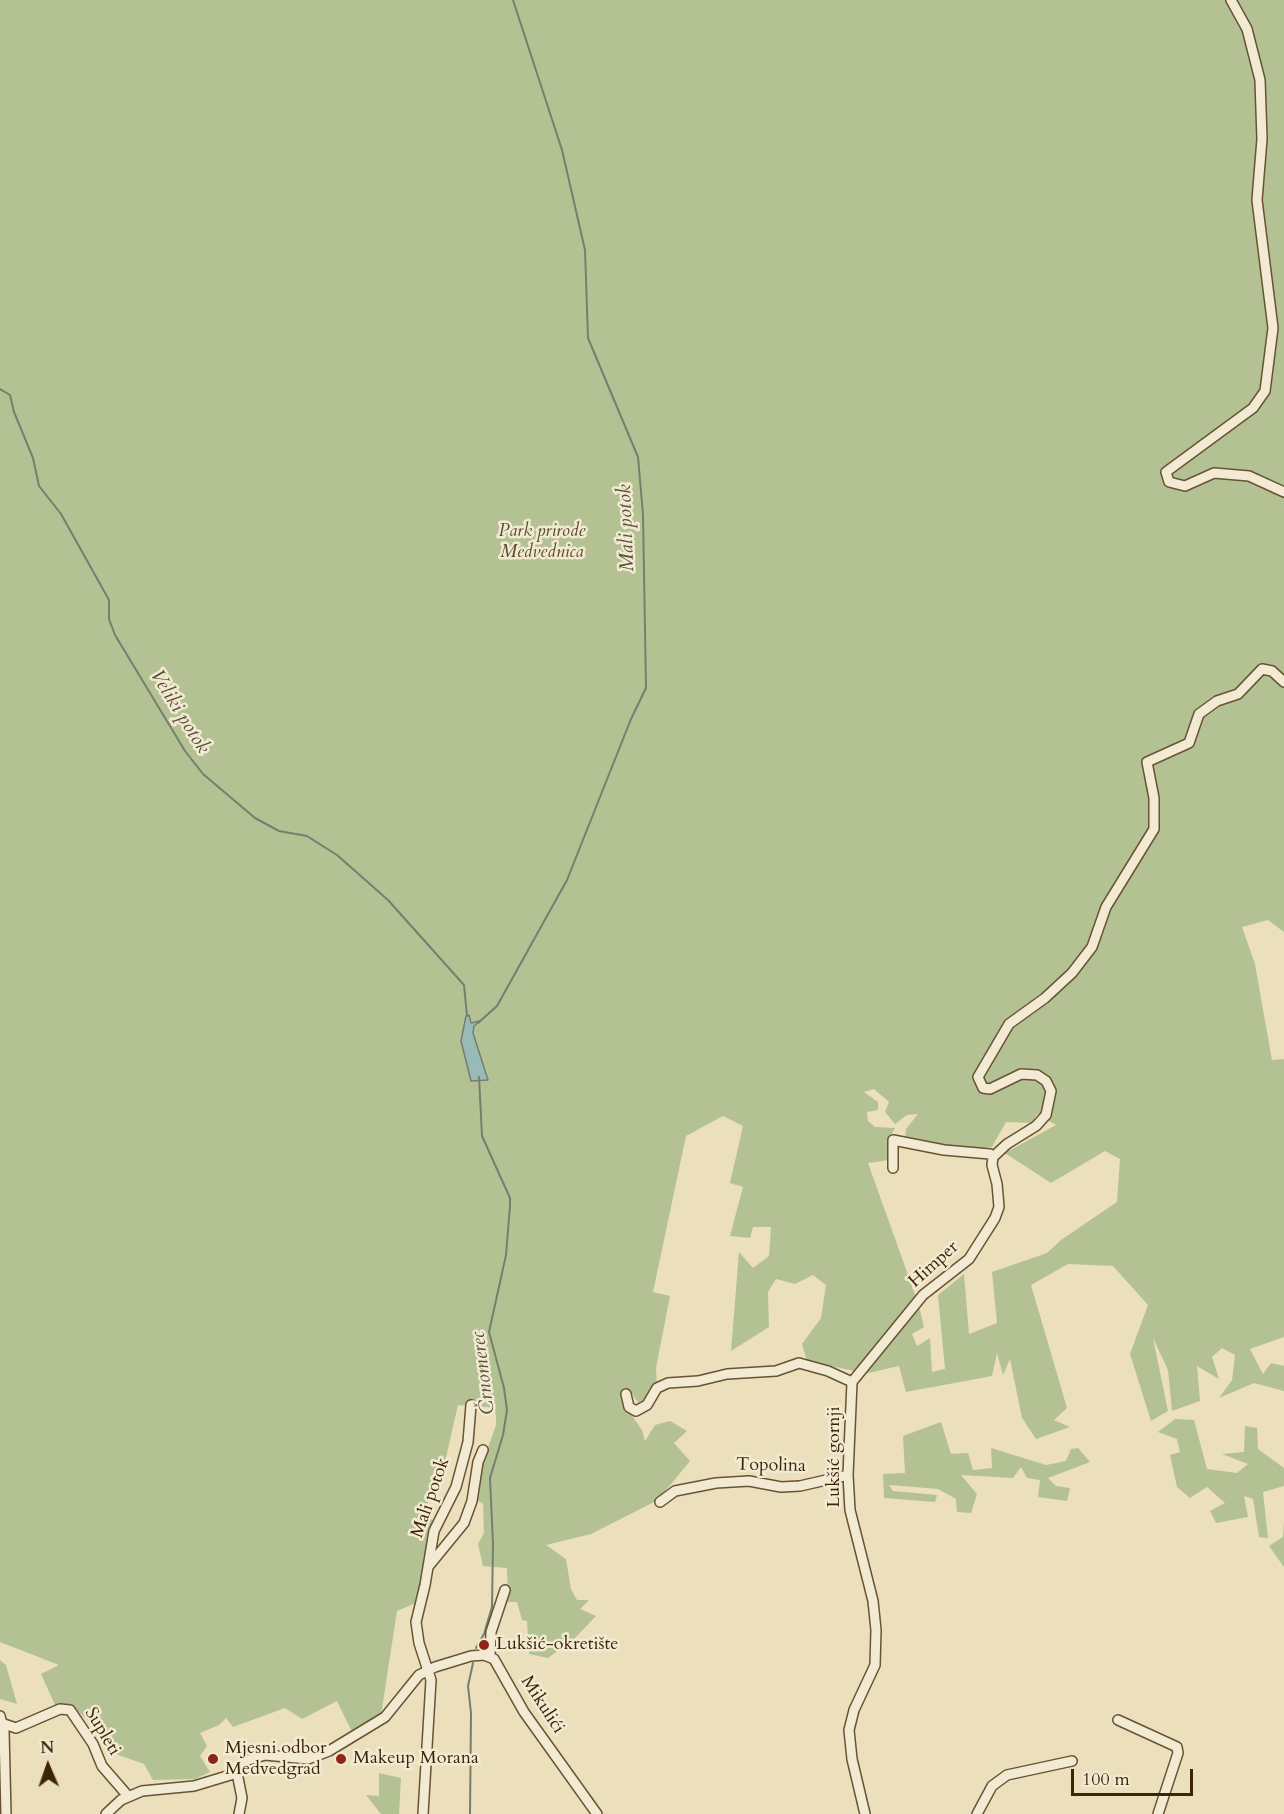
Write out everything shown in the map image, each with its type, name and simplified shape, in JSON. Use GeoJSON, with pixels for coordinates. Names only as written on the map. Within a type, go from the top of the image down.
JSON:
{"type":"FeatureCollection","features":[{"type":"Feature","properties":{"kind":"street"},"geometry":{"type":"LineString","coordinates":[[1231,0],[1247,29],[1260,80],[1262,139],[1257,200],[1273,328],[1265,391],[1253,408],[1166,472],[1169,482],[1185,486],[1214,473],[1249,476],[1284,492]]}},
{"type":"Feature","properties":{"kind":"street"},"geometry":{"type":"LineString","coordinates":[[892,1168],[893,1140],[944,1150],[990,1154],[993,1157],[1036,1126],[1046,1115],[1052,1091],[1046,1081],[1037,1075],[1021,1074],[990,1089],[982,1088],[978,1077],[1009,1024],[1045,998],[1072,973],[1092,947],[1106,907],[1154,829],[1154,798],[1147,762],[1189,743],[1199,714],[1217,701],[1238,694],[1262,669],[1272,671],[1284,682]]}},
{"type":"Feature","properties":{"kind":"street","name":"Himper"},"geometry":{"type":"LineString","coordinates":[[852,1382],[923,1295],[969,1259],[987,1232],[999,1207],[997,1184],[992,1165],[993,1157]]}},
{"type":"Feature","properties":{"kind":"street","name":"Lukšić gornji"},"geometry":{"type":"LineString","coordinates":[[626,1394],[629,1407],[636,1411],[647,1405],[662,1385],[698,1381],[727,1374],[776,1371],[799,1363],[837,1374],[852,1382],[848,1475],[850,1510],[873,1601],[876,1630],[875,1665],[854,1710],[849,1730],[852,1759],[866,1814]]}},
{"type":"Feature","properties":{"kind":"street","name":"Mali potok"},"geometry":{"type":"LineString","coordinates":[[427,1670],[416,1622],[434,1531],[456,1487],[468,1442],[471,1405]]}},
{"type":"Feature","properties":{"kind":"street","name":"Mali potok"},"geometry":{"type":"LineString","coordinates":[[428,1567],[464,1523],[472,1501],[478,1462],[483,1450]]}},
{"type":"Feature","properties":{"kind":"street","name":"Topolina"},"geometry":{"type":"LineString","coordinates":[[660,1502],[675,1491],[716,1483],[748,1481],[781,1487],[800,1486],[848,1475]]}},
{"type":"Feature","properties":{"kind":"street"},"geometry":{"type":"LineString","coordinates":[[106,1814],[128,1796],[142,1791],[203,1784],[237,1773],[242,1764],[254,1757],[272,1755],[308,1758],[347,1742],[385,1718],[414,1679],[427,1670],[471,1656],[490,1656],[491,1632],[505,1590]]}},
{"type":"Feature","properties":{"kind":"street","name":"Mikulići"},"geometry":{"type":"LineString","coordinates":[[490,1656],[497,1662],[524,1712],[597,1814]]}},
{"type":"Feature","properties":{"kind":"street"},"geometry":{"type":"LineString","coordinates":[[423,1814],[431,1680],[427,1670]]}},
{"type":"Feature","properties":{"kind":"street","name":"Supleti"},"geometry":{"type":"LineString","coordinates":[[2,1720],[16,1728],[60,1709],[70,1710],[93,1743],[102,1766],[128,1796]]}},
{"type":"Feature","properties":{"kind":"street"},"geometry":{"type":"LineString","coordinates":[[1118,1719],[1177,1747],[1178,1753],[1158,1814]]}},
{"type":"Feature","properties":{"kind":"street"},"geometry":{"type":"LineString","coordinates":[[2,1720],[6,1814]]}},
{"type":"Feature","properties":{"kind":"street"},"geometry":{"type":"LineString","coordinates":[[977,1814],[992,1786],[1007,1775],[1072,1761]]}},
{"type":"Feature","properties":{"kind":"street"},"geometry":{"type":"LineString","coordinates":[[237,1773],[243,1797],[238,1814]]}},
{"type":"Feature","properties":{"kind":"green space","name":"Park prirode Medvednica"},"geometry":{"type":"Polygon","coordinates":[[[0,0],[1284,0],[1284,932],[1268,920],[1242,927],[1255,964],[1272,1060],[1284,1059],[1284,1337],[1250,1349],[1263,1374],[1271,1363],[1284,1366],[1284,1391],[1254,1383],[1219,1398],[1232,1380],[1235,1355],[1222,1348],[1212,1357],[1219,1379],[1197,1366],[1200,1401],[1172,1411],[1168,1370],[1153,1338],[1168,1411],[1151,1421],[1130,1354],[1148,1305],[1113,1266],[1068,1264],[1031,1285],[1067,1408],[1054,1420],[1070,1427],[1036,1439],[1022,1418],[1010,1359],[1003,1375],[997,1353],[992,1376],[906,1392],[899,1366],[860,1375],[919,1306],[924,1327],[912,1334],[917,1346],[930,1338],[932,1372],[945,1369],[938,1295],[964,1274],[969,1334],[997,1323],[992,1272],[1047,1253],[1061,1240],[1117,1202],[1120,1159],[1105,1151],[1051,1183],[1005,1153],[1056,1125],[1037,1114],[1032,1123],[1006,1122],[992,1147],[969,1150],[905,1139],[906,1129],[918,1114],[907,1115],[895,1124],[885,1112],[889,1102],[874,1089],[864,1092],[878,1102],[878,1110],[867,1112],[868,1121],[875,1127],[895,1128],[890,1137],[890,1160],[868,1163],[917,1300],[854,1371],[807,1361],[802,1344],[821,1318],[826,1285],[813,1275],[795,1284],[776,1279],[768,1292],[769,1327],[731,1351],[739,1252],[753,1268],[769,1256],[771,1227],[753,1227],[750,1238],[730,1236],[743,1187],[730,1183],[743,1126],[723,1116],[686,1136],[653,1292],[670,1296],[656,1368],[657,1385],[641,1406],[632,1394],[624,1404],[642,1430],[645,1441],[655,1425],[670,1421],[687,1431],[674,1443],[690,1461],[658,1500],[591,1534],[546,1545],[566,1559],[571,1589],[577,1600],[589,1600],[580,1609],[596,1616],[575,1638],[548,1658],[529,1654],[527,1621],[522,1620],[517,1602],[508,1602],[507,1568],[483,1566],[478,1544],[484,1533],[483,1504],[477,1500],[483,1462],[496,1425],[496,1416],[495,1410],[488,1407],[458,1405],[441,1479],[431,1481],[426,1517],[434,1521],[418,1602],[397,1611],[381,1715],[353,1734],[337,1701],[302,1719],[285,1708],[233,1727],[226,1718],[219,1725],[200,1733],[207,1746],[200,1756],[210,1772],[195,1779],[153,1780],[144,1764],[113,1753],[99,1730],[69,1704],[56,1707],[41,1674],[59,1665],[0,1642],[0,0]]]}},
{"type":"Feature","properties":{"kind":"green space"},"geometry":{"type":"Polygon","coordinates":[[[1175,1419],[1194,1420],[1207,1469],[1237,1473],[1248,1464],[1222,1454],[1244,1452],[1245,1426],[1257,1428],[1258,1449],[1284,1468],[1284,1486],[1263,1492],[1268,1538],[1259,1537],[1253,1499],[1244,1496],[1248,1517],[1216,1523],[1210,1511],[1225,1503],[1207,1487],[1190,1498],[1177,1487],[1170,1455],[1180,1452],[1177,1439],[1158,1432],[1175,1419]]]}},
{"type":"Feature","properties":{"kind":"green space"},"geometry":{"type":"Polygon","coordinates":[[[941,1422],[951,1454],[968,1453],[973,1470],[992,1468],[991,1448],[1046,1465],[1066,1461],[1071,1449],[1078,1448],[1090,1462],[1048,1478],[1056,1486],[1070,1488],[1067,1501],[1038,1497],[1040,1480],[1027,1478],[1021,1467],[1013,1478],[961,1475],[977,1494],[971,1513],[957,1512],[956,1499],[938,1489],[889,1485],[893,1491],[937,1495],[935,1502],[884,1498],[883,1474],[905,1473],[903,1436],[941,1422]]]}},
{"type":"Feature","properties":{"kind":"green space"},"geometry":{"type":"Polygon","coordinates":[[[1284,1521],[1284,1567],[1269,1546],[1283,1537],[1284,1521]]]}},
{"type":"Feature","properties":{"kind":"green space"},"geometry":{"type":"Polygon","coordinates":[[[0,1660],[6,1665],[17,1704],[0,1699],[0,1660]]]}},
{"type":"Feature","properties":{"kind":"green space"},"geometry":{"type":"Polygon","coordinates":[[[379,1773],[401,1778],[399,1814],[381,1814],[366,1795],[379,1796],[379,1773]]]}},
{"type":"Feature","properties":{"kind":"water"},"geometry":{"type":"Polygon","coordinates":[[[469,1015],[471,1023],[480,1021],[474,1026],[473,1033],[488,1080],[471,1081],[461,1041],[466,1016],[469,1015]]]}},
{"type":"Feature","properties":{"kind":"waterway","name":"Mali potok"},"geometry":{"type":"LineString","coordinates":[[478,1023],[497,1006],[567,880],[631,719],[646,688],[643,515],[638,457],[588,338],[585,250],[562,150],[513,0]]}},
{"type":"Feature","properties":{"kind":"waterway","name":"Veliki potok"},"geometry":{"type":"LineString","coordinates":[[0,389],[10,395],[14,412],[33,458],[39,486],[61,514],[109,600],[109,619],[115,635],[185,751],[203,774],[255,818],[279,831],[307,836],[337,855],[388,900],[464,985],[467,1016]]}},
{"type":"Feature","properties":{"kind":"waterway","name":"Črnomerec"},"geometry":{"type":"LineString","coordinates":[[476,1648],[484,1634],[492,1607],[493,1544],[490,1478],[503,1435],[507,1410],[504,1388],[489,1332],[506,1255],[510,1206],[510,1198],[482,1136],[479,1077]]}},
{"type":"Feature","properties":{"kind":"waterway","name":"Črnomerec"},"geometry":{"type":"LineString","coordinates":[[470,1814],[471,1713],[468,1686],[473,1663]]}},
{"type":"Feature","properties":{"kind":"place","name":"Lukšić-okretište"},"geometry":{"type":"Point","coordinates":[484,1645]}},
{"type":"Feature","properties":{"kind":"place","name":"Mjesni odbor Medvedgrad"},"geometry":{"type":"Point","coordinates":[213,1759]}},
{"type":"Feature","properties":{"kind":"place","name":"Makeup Morana"},"geometry":{"type":"Point","coordinates":[341,1759]}}]}
